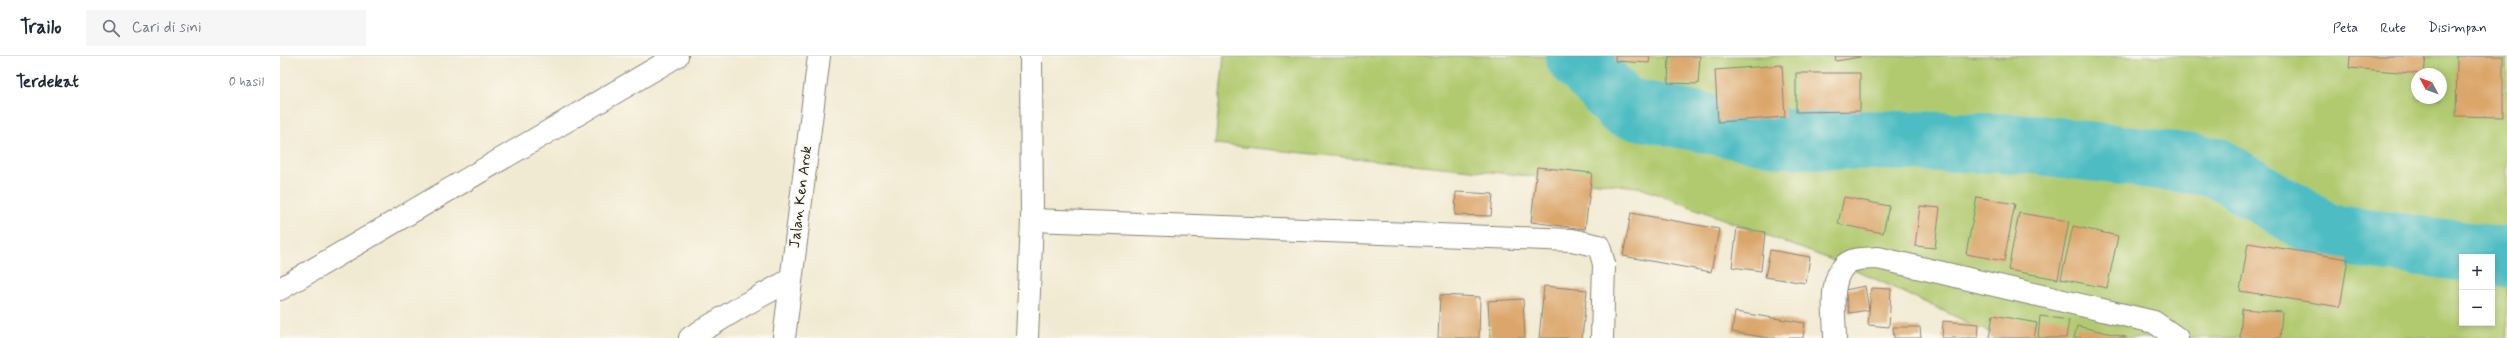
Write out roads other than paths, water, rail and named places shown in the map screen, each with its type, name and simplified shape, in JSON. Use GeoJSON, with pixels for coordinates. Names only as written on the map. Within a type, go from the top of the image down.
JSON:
{"type":"FeatureCollection","features":[{"type":"Feature","properties":{"kind":"street"},"geometry":{"type":"LineString","coordinates":[[280,288],[676,56]]}},
{"type":"Feature","properties":{"kind":"street","name":"Jalan Ken Arok"},"geometry":{"type":"LineString","coordinates":[[784,338],[790,280],[820,56]]}},
{"type":"Feature","properties":{"kind":"street"},"geometry":{"type":"LineString","coordinates":[[1027,338],[1032,220],[1031,56]]}},
{"type":"Feature","properties":{"kind":"street"},"geometry":{"type":"LineString","coordinates":[[1032,220],[1572,240],[1599,246],[1603,253],[1602,338]]}},
{"type":"Feature","properties":{"kind":"street"},"geometry":{"type":"LineString","coordinates":[[1835,338],[1835,282],[1845,265],[1856,259],[1878,258],[2154,322],[2177,338]]}},
{"type":"Feature","properties":{"kind":"street"},"geometry":{"type":"LineString","coordinates":[[690,338],[744,305],[790,280]]}},
{"type":"Feature","properties":{"kind":"waterway"},"geometry":{"type":"LineString","coordinates":[[1575,56],[1623,107],[1783,138],[2032,144],[2216,167],[2328,234],[2507,257]]}}]}
